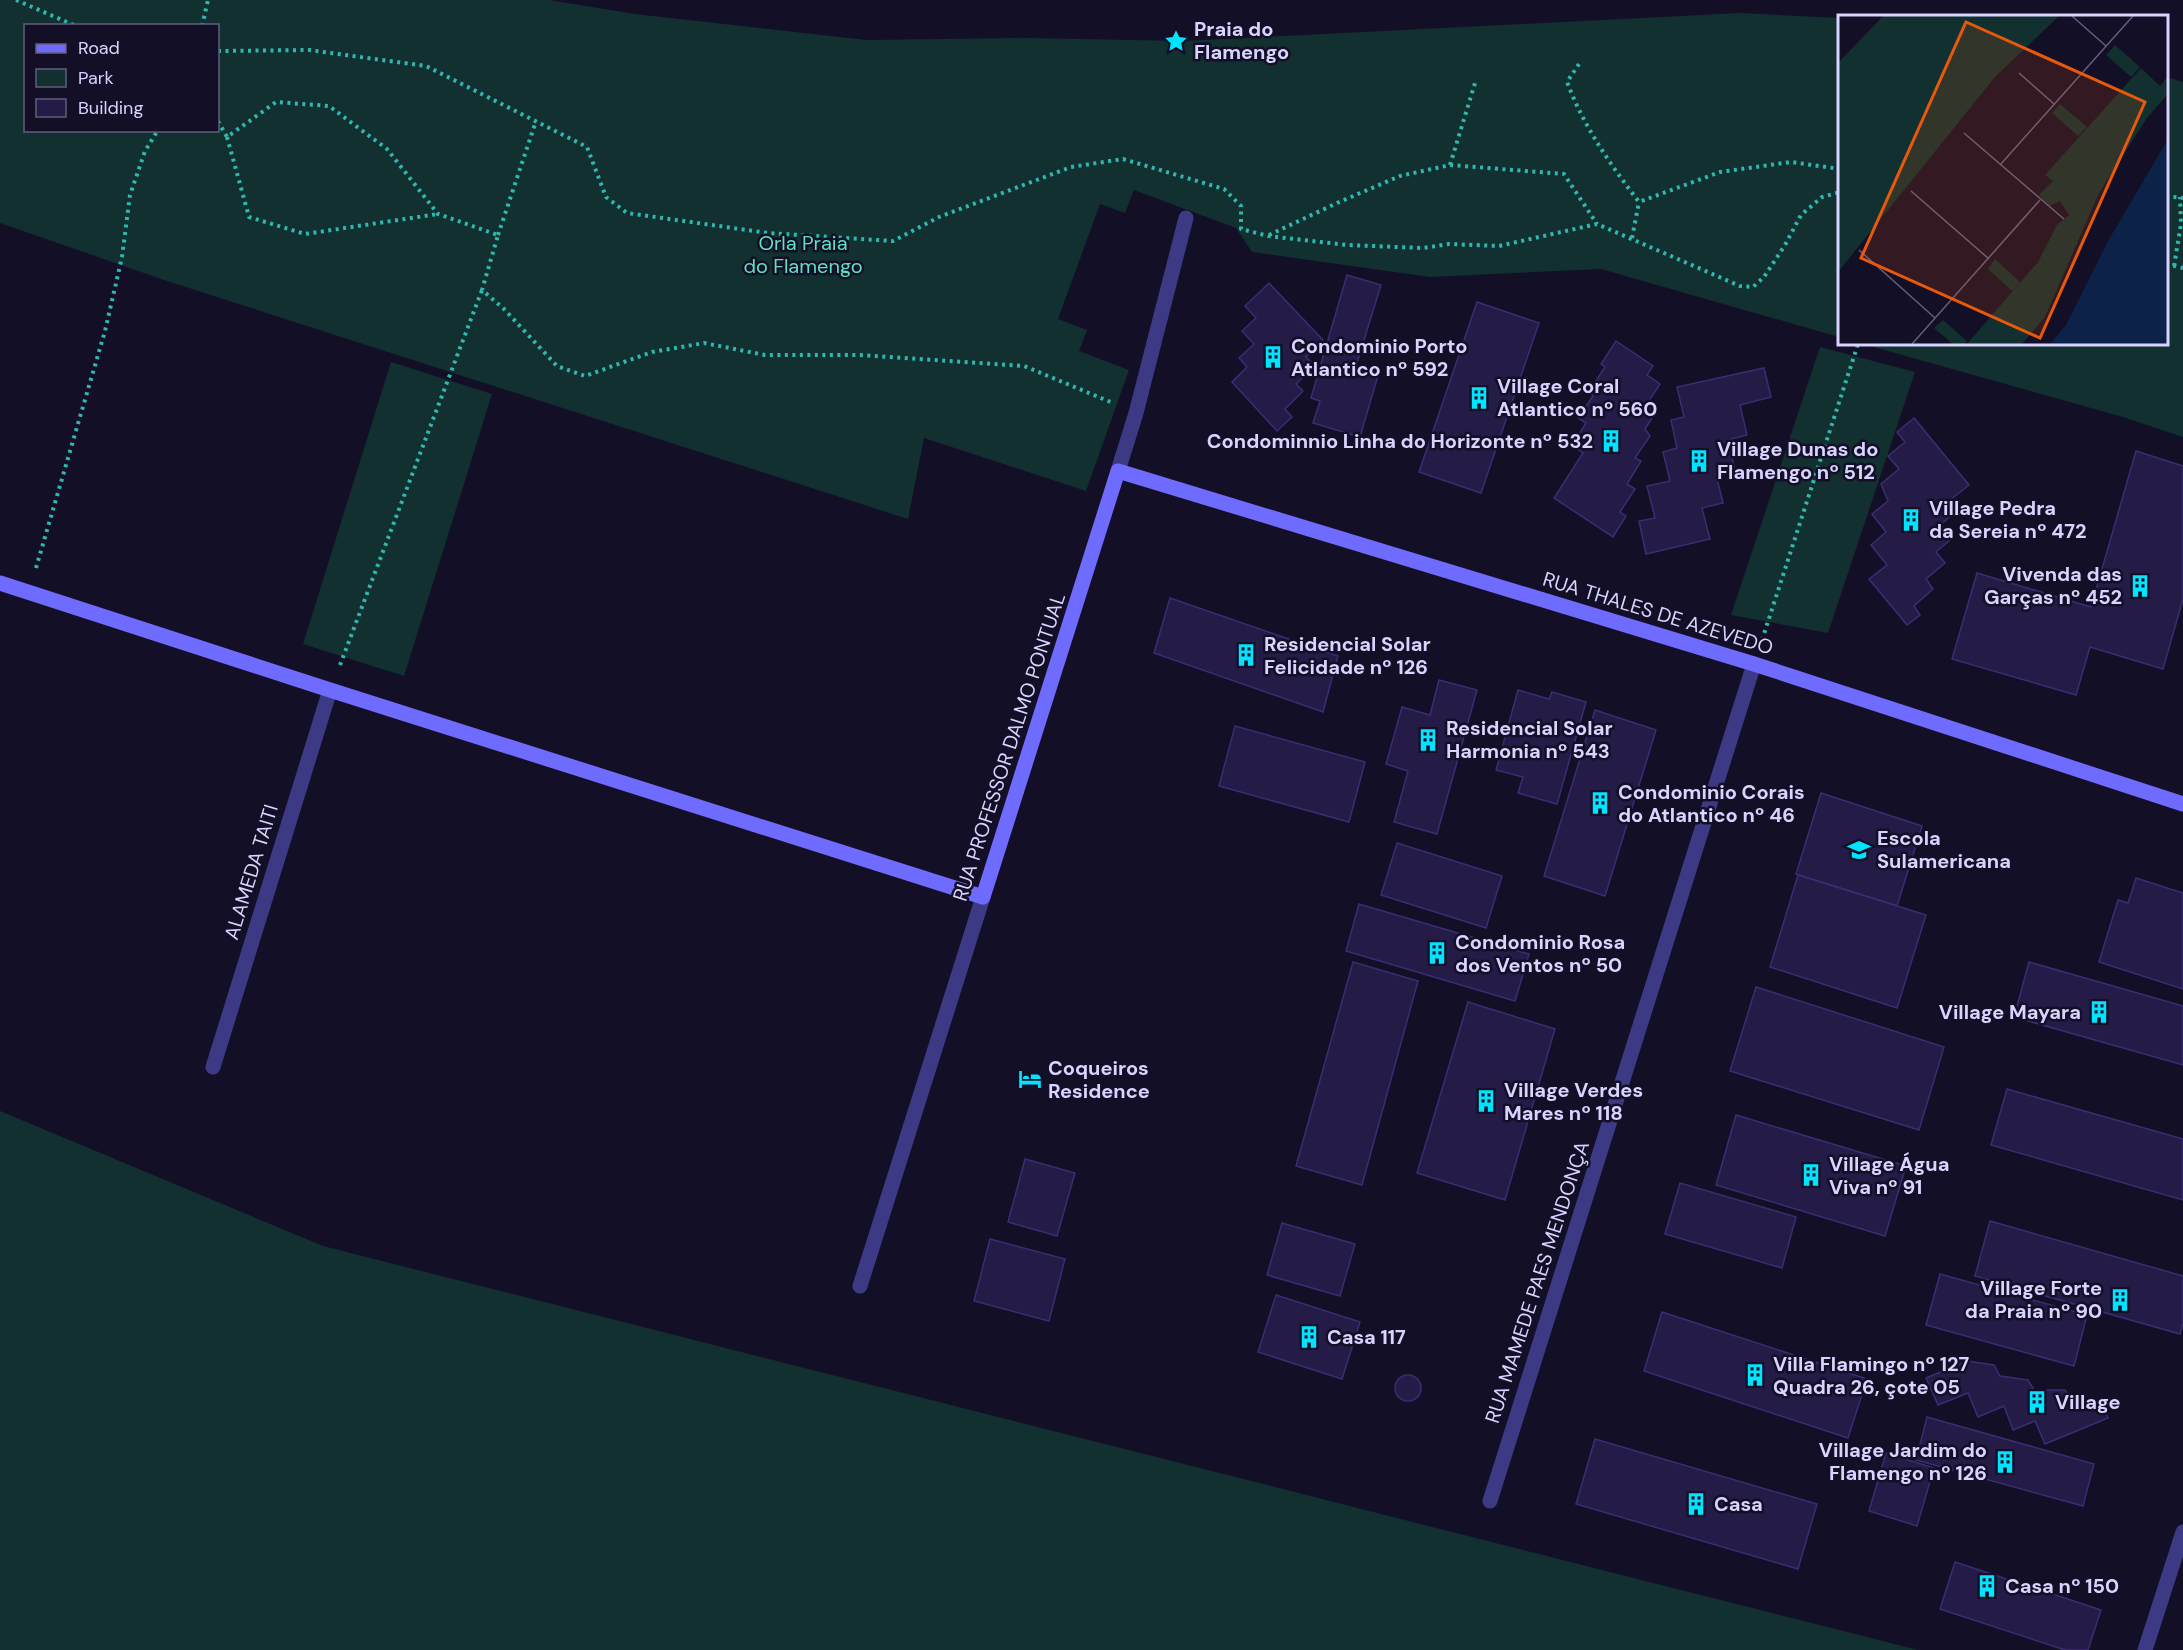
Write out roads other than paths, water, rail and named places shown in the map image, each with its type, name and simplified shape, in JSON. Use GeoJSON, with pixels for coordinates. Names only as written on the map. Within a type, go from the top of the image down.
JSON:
{"type":"FeatureCollection","features":[{"type":"Feature","properties":{"kind":"street","name":"RUA PROFESSOR DALMO PONTUAL"},"geometry":{"type":"LineString","coordinates":[[860,1286],[1136,413],[1186,218]]}},
{"type":"Feature","properties":{"kind":"street","name":"RUA THALES DE AZEVEDO"},"geometry":{"type":"LineString","coordinates":[[1118,471],[1754,664],[2183,804]]}},
{"type":"Feature","properties":{"kind":"street"},"geometry":{"type":"LineString","coordinates":[[0,583],[983,897]]}},
{"type":"Feature","properties":{"kind":"street","name":"RUA MAMEDE PAES MENDONÇA"},"geometry":{"type":"LineString","coordinates":[[1490,1501],[1754,664]]}},
{"type":"Feature","properties":{"kind":"street","name":"ALAMEDA TAITI"},"geometry":{"type":"LineString","coordinates":[[213,1067],[330,690]]}},
{"type":"Feature","properties":{"kind":"street"},"geometry":{"type":"LineString","coordinates":[[2145,1650],[2183,1532]]}},
{"type":"Feature","properties":{"kind":"place","name":"Praia do Flamengo"},"geometry":{"type":"Point","coordinates":[1176,41]}},
{"type":"Feature","properties":{"kind":"place","name":"Condominio Porto Atlantico nº 592"},"geometry":{"type":"Point","coordinates":[1273,357]}},
{"type":"Feature","properties":{"kind":"place","name":"Village Coral Atlantico nº 560"},"geometry":{"type":"Point","coordinates":[1479,398]}},
{"type":"Feature","properties":{"kind":"place","name":"Condominnio Linha do Horizonte nº 532"},"geometry":{"type":"Point","coordinates":[1611,441]}},
{"type":"Feature","properties":{"kind":"place","name":"Village Dunas do Flamengo nº 512"},"geometry":{"type":"Point","coordinates":[1699,461]}},
{"type":"Feature","properties":{"kind":"place","name":"Village Pedra da Sereia nº 472"},"geometry":{"type":"Point","coordinates":[1911,520]}},
{"type":"Feature","properties":{"kind":"place","name":"Vivenda das Garças nº 452"},"geometry":{"type":"Point","coordinates":[2140,586]}},
{"type":"Feature","properties":{"kind":"place","name":"Residencial Solar Felicidade nº 126"},"geometry":{"type":"Point","coordinates":[1246,655]}},
{"type":"Feature","properties":{"kind":"place","name":"Residencial Solar Harmonia nº 543"},"geometry":{"type":"Point","coordinates":[1428,740]}},
{"type":"Feature","properties":{"kind":"place","name":"Condominio Corais do Atlantico nº 46"},"geometry":{"type":"Point","coordinates":[1600,803]}},
{"type":"Feature","properties":{"kind":"place","name":"Escola Sulamericana"},"geometry":{"type":"Point","coordinates":[1859,850]}},
{"type":"Feature","properties":{"kind":"place","name":"Condominio Rosa dos Ventos nº 50"},"geometry":{"type":"Point","coordinates":[1437,953]}},
{"type":"Feature","properties":{"kind":"place","name":"Village Mayara"},"geometry":{"type":"Point","coordinates":[2099,1012]}},
{"type":"Feature","properties":{"kind":"place","name":"Coqueiros Residence"},"geometry":{"type":"Point","coordinates":[1030,1079]}},
{"type":"Feature","properties":{"kind":"place","name":"Village Verdes Mares nº 118"},"geometry":{"type":"Point","coordinates":[1486,1101]}},
{"type":"Feature","properties":{"kind":"place","name":"Village Água Viva nº 91"},"geometry":{"type":"Point","coordinates":[1811,1175]}},
{"type":"Feature","properties":{"kind":"place","name":"Village Forte da Praia nº 90"},"geometry":{"type":"Point","coordinates":[2120,1300]}},
{"type":"Feature","properties":{"kind":"place","name":"Casa 117"},"geometry":{"type":"Point","coordinates":[1309,1337]}},
{"type":"Feature","properties":{"kind":"place","name":"Villa Flamingo nº 127 Quadra 26, çote 05"},"geometry":{"type":"Point","coordinates":[1755,1375]}},
{"type":"Feature","properties":{"kind":"place","name":"Village"},"geometry":{"type":"Point","coordinates":[2037,1402]}},
{"type":"Feature","properties":{"kind":"place","name":"Village Jardim do Flamengo nº 126"},"geometry":{"type":"Point","coordinates":[2005,1462]}},
{"type":"Feature","properties":{"kind":"place","name":"Casa"},"geometry":{"type":"Point","coordinates":[1696,1504]}},
{"type":"Feature","properties":{"kind":"place","name":"Casa nº 150"},"geometry":{"type":"Point","coordinates":[1987,1586]}},
{"type":"Feature","properties":{"kind":"park label","name":"Orla Praia do Flamengo"},"geometry":{"type":"Point","coordinates":[803,254]}}]}
